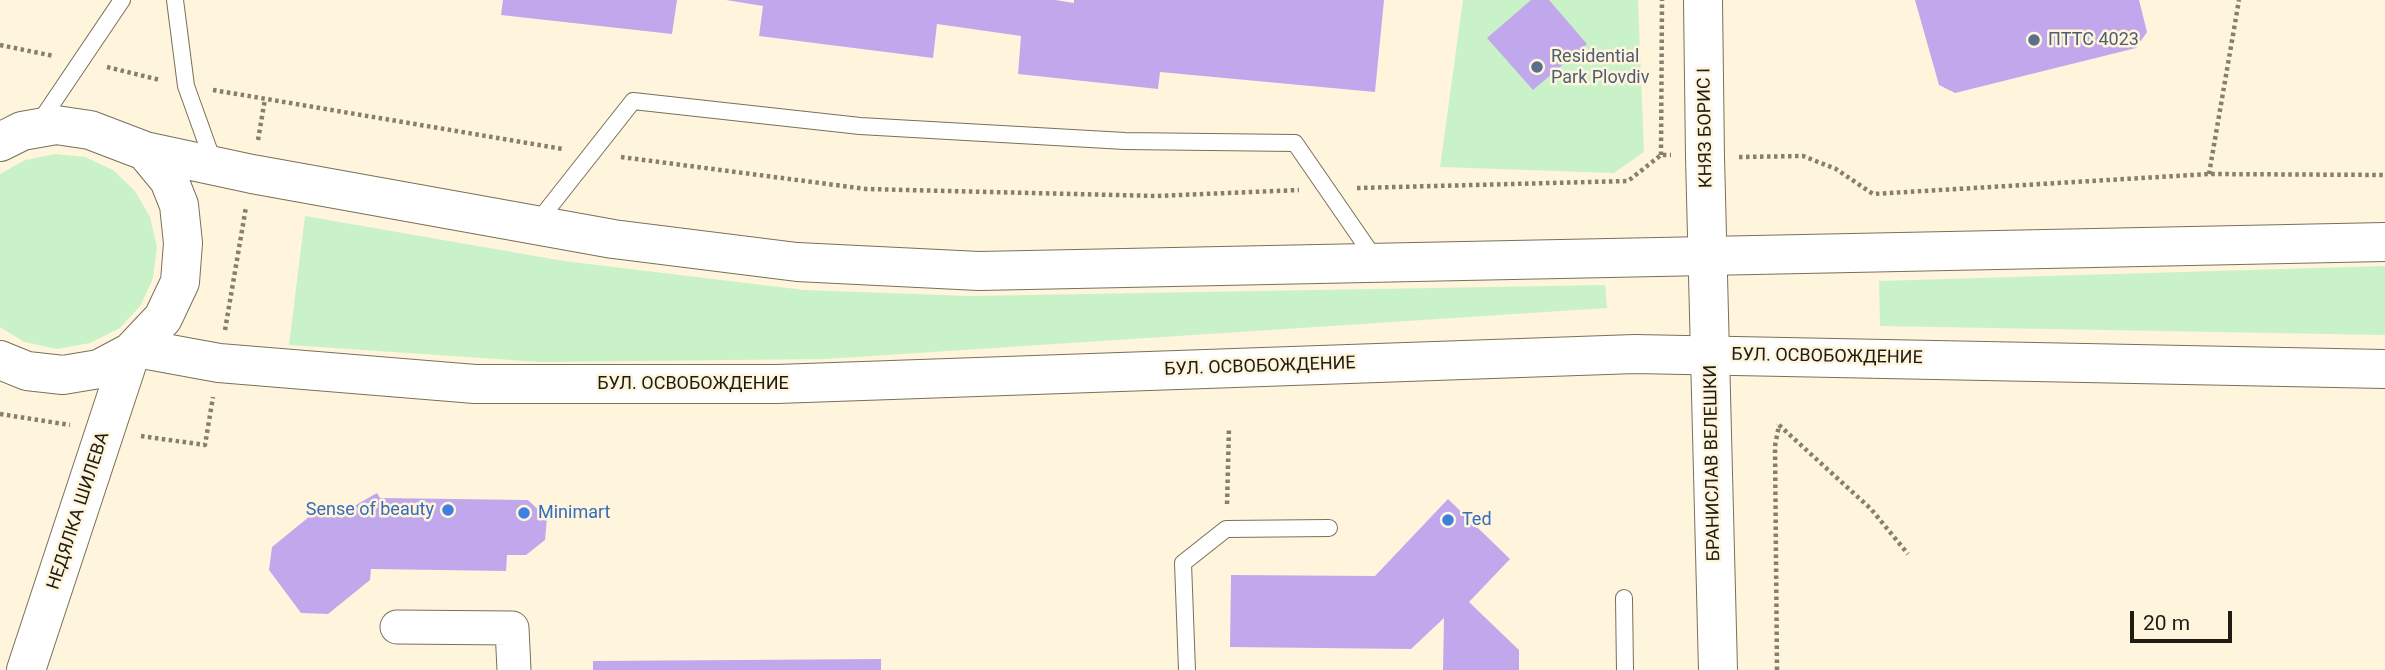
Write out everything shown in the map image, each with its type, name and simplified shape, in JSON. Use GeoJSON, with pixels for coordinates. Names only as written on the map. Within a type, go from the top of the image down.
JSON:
{"type":"FeatureCollection","features":[{"type":"Feature","properties":{"kind":"main road","name":"КНЯЗ БОРИС I"},"geometry":{"type":"LineString","coordinates":[[1703,0],[1708,257]]}},
{"type":"Feature","properties":{"kind":"main road"},"geometry":{"type":"LineString","coordinates":[[14,132],[56,125],[90,130],[145,151],[252,174],[613,239],[797,262],[966,270],[1378,264],[2385,242]]}},
{"type":"Feature","properties":{"kind":"main road"},"geometry":{"type":"LineString","coordinates":[[0,360],[27,371],[63,375],[99,369],[134,350],[163,318],[180,282],[183,243],[179,205],[169,180],[145,151]]}},
{"type":"Feature","properties":{"kind":"main road","name":"БРАНИСЛАВ ВЕЛЕШКИ"},"geometry":{"type":"LineString","coordinates":[[1708,257],[1718,670]]}},
{"type":"Feature","properties":{"kind":"main road","name":"БУЛ. ОСВОБОЖДЕНИЕ"},"geometry":{"type":"LineString","coordinates":[[134,350],[219,363],[475,384],[777,384],[1635,354],[2385,369]]}},
{"type":"Feature","properties":{"kind":"main road","name":"НЕДЯЛКА ШИЛЕВА"},"geometry":{"type":"LineString","coordinates":[[26,670],[134,350]]}},
{"type":"Feature","properties":{"kind":"street"},"geometry":{"type":"LineString","coordinates":[[397,626],[512,628],[514,670]]}},
{"type":"Feature","properties":{"kind":"lane"},"geometry":{"type":"LineString","coordinates":[[14,132],[80,61],[122,0]]}},
{"type":"Feature","properties":{"kind":"lane"},"geometry":{"type":"LineString","coordinates":[[175,0],[186,86],[214,164]]}},
{"type":"Feature","properties":{"kind":"lane"},"geometry":{"type":"LineString","coordinates":[[536,224],[633,101],[860,126],[1125,141],[1294,143],[1378,264]]}},
{"type":"Feature","properties":{"kind":"lane"},"geometry":{"type":"LineString","coordinates":[[1187,670],[1183,563],[1226,529],[1329,528]]}},
{"type":"Feature","properties":{"kind":"lane"},"geometry":{"type":"LineString","coordinates":[[1624,598],[1625,670]]}},
{"type":"Feature","properties":{"kind":"path"},"geometry":{"type":"LineString","coordinates":[[0,45],[186,86],[590,153],[866,189],[1156,196],[1628,181],[1661,155],[1662,0]]}},
{"type":"Feature","properties":{"kind":"path"},"geometry":{"type":"LineString","coordinates":[[2209,174],[2239,0]]}},
{"type":"Feature","properties":{"kind":"path"},"geometry":{"type":"LineString","coordinates":[[205,445],[265,99]]}},
{"type":"Feature","properties":{"kind":"path"},"geometry":{"type":"LineString","coordinates":[[1804,156],[1836,169],[1873,194],[2209,174],[2385,175]]}},
{"type":"Feature","properties":{"kind":"path"},"geometry":{"type":"LineString","coordinates":[[1777,670],[1775,446],[1779,425],[1871,509],[1908,554]]}},
{"type":"Feature","properties":{"kind":"path"},"geometry":{"type":"LineString","coordinates":[[1226,529],[1229,428]]}},
{"type":"Feature","properties":{"kind":"green space"},"geometry":{"type":"Polygon","coordinates":[[[1463,0],[1638,0],[1644,152],[1614,173],[1440,167],[1463,0]]]}},
{"type":"Feature","properties":{"kind":"green space"},"geometry":{"type":"Polygon","coordinates":[[[55,154],[85,157],[113,170],[135,191],[150,217],[157,247],[153,278],[141,305],[120,328],[90,343],[57,349],[24,342],[0,327],[0,174],[25,160],[55,154]]]}},
{"type":"Feature","properties":{"kind":"green space"},"geometry":{"type":"Polygon","coordinates":[[[305,216],[564,261],[804,290],[970,296],[1605,285],[1607,308],[825,359],[541,362],[289,345],[305,216]]]}},
{"type":"Feature","properties":{"kind":"green space"},"geometry":{"type":"Polygon","coordinates":[[[2385,266],[2385,335],[1880,326],[1879,281],[2385,266]]]}},
{"type":"Feature","properties":{"kind":"building"},"geometry":{"type":"Polygon","coordinates":[[[503,0],[677,0],[672,34],[501,15],[503,0]]]}},
{"type":"Feature","properties":{"kind":"building"},"geometry":{"type":"Polygon","coordinates":[[[726,0],[1055,0],[1074,3],[1074,0],[1384,0],[1375,92],[1160,72],[1158,89],[1018,74],[1021,36],[937,24],[933,58],[759,36],[763,6],[726,0]]]}},
{"type":"Feature","properties":{"kind":"building","name":"Residential Park Plovdiv"},"geometry":{"type":"Polygon","coordinates":[[[1531,0],[1549,0],[1587,44],[1533,90],[1487,38],[1531,0]]]}},
{"type":"Feature","properties":{"kind":"building","name":"ПТТС 4023"},"geometry":{"type":"Polygon","coordinates":[[[1915,0],[2139,0],[2147,32],[2136,48],[1955,93],[1939,85],[1915,0]]]}},
{"type":"Feature","properties":{"kind":"building"},"geometry":{"type":"Polygon","coordinates":[[[377,493],[380,498],[528,500],[547,518],[545,540],[526,555],[507,555],[506,571],[371,569],[370,580],[328,614],[301,613],[269,570],[272,547],[315,512],[340,514],[377,493]]]}},
{"type":"Feature","properties":{"kind":"building"},"geometry":{"type":"Polygon","coordinates":[[[1448,499],[1510,559],[1469,602],[1519,650],[1519,670],[1443,670],[1444,618],[1411,649],[1230,647],[1231,575],[1375,576],[1448,499]]]}},
{"type":"Feature","properties":{"kind":"building"},"geometry":{"type":"Polygon","coordinates":[[[881,659],[881,670],[593,670],[593,661],[881,659]]]}},
{"type":"Feature","properties":{"kind":"place","name":"ПТТС 4023"},"geometry":{"type":"Point","coordinates":[2034,40]}},
{"type":"Feature","properties":{"kind":"place","name":"Residential Park Plovdiv"},"geometry":{"type":"Point","coordinates":[1537,67]}},
{"type":"Feature","properties":{"kind":"place","name":"Sense of beauty"},"geometry":{"type":"Point","coordinates":[448,510]}},
{"type":"Feature","properties":{"kind":"place","name":"Minimart"},"geometry":{"type":"Point","coordinates":[524,513]}},
{"type":"Feature","properties":{"kind":"place","name":"Ted"},"geometry":{"type":"Point","coordinates":[1448,520]}}]}
